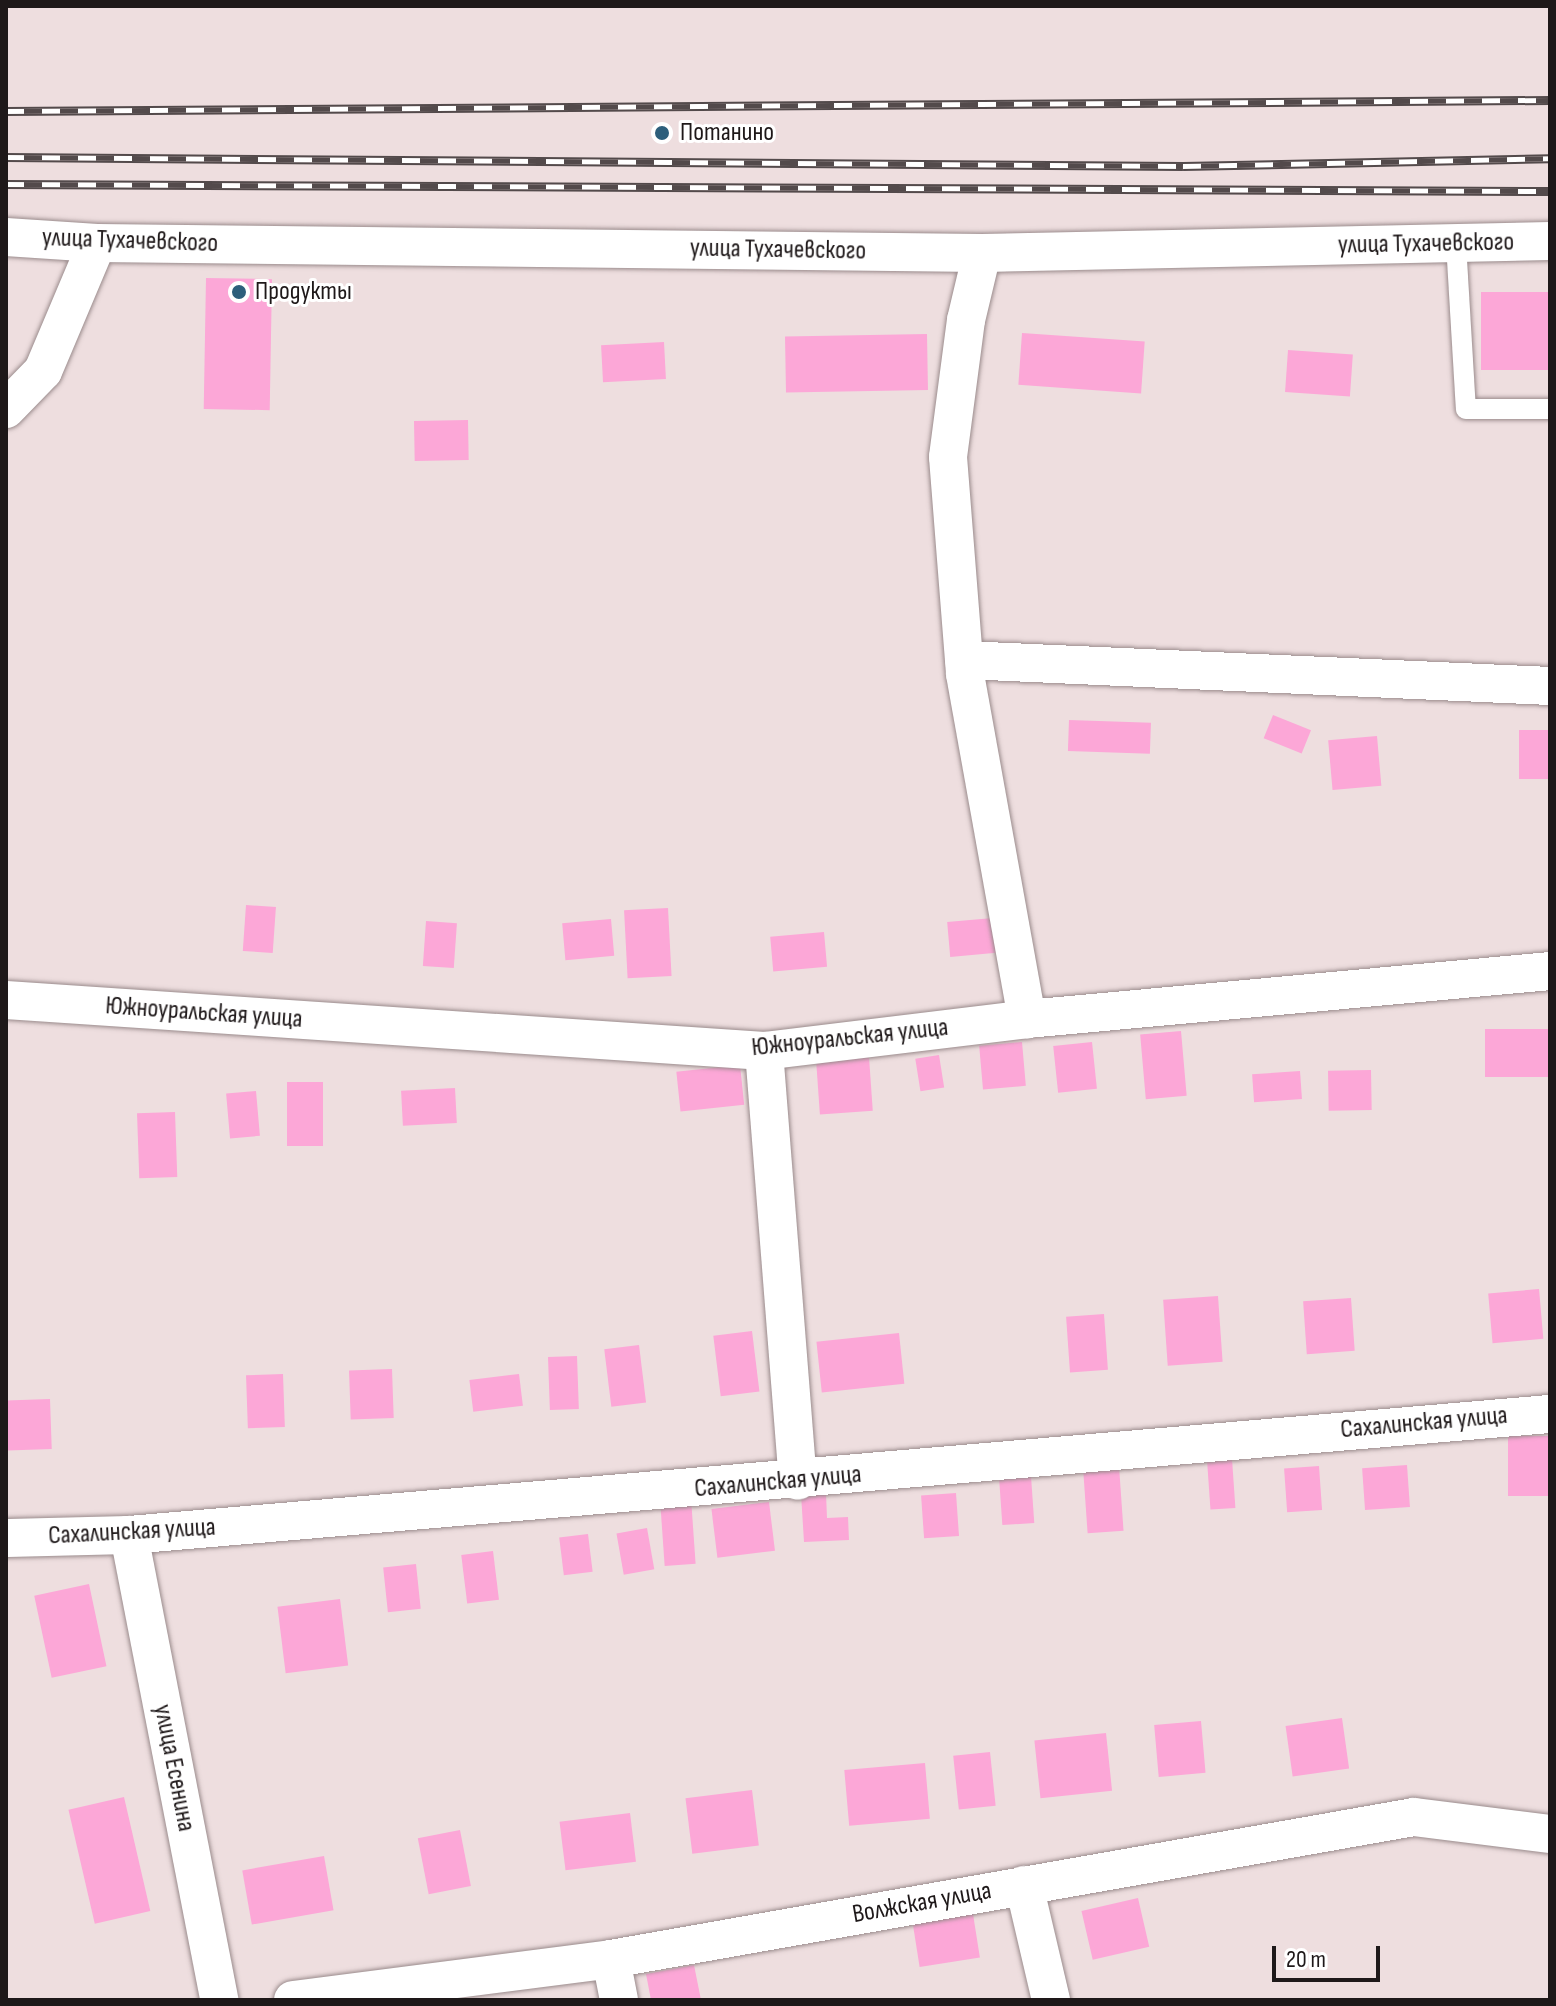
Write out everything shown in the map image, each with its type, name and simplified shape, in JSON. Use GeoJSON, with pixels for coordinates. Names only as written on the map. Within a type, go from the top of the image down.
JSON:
{"type":"FeatureCollection","features":[{"type":"Feature","properties":{"kind":"street","name":"улица Тухачевского"},"geometry":{"type":"LineString","coordinates":[[6,237],[97,243],[982,253],[1550,241]]}},
{"type":"Feature","properties":{"kind":"street"},"geometry":{"type":"LineString","coordinates":[[6,409],[43,371],[97,243]]}},
{"type":"Feature","properties":{"kind":"street"},"geometry":{"type":"LineString","coordinates":[[982,253],[966,320],[948,457],[964,660],[1027,1019]]}},
{"type":"Feature","properties":{"kind":"street"},"geometry":{"type":"LineString","coordinates":[[964,660],[1550,686]]}},
{"type":"Feature","properties":{"kind":"street","name":"Южноуральская улица"},"geometry":{"type":"LineString","coordinates":[[6,1000],[764,1051],[1027,1019],[1550,971]]}},
{"type":"Feature","properties":{"kind":"street"},"geometry":{"type":"LineString","coordinates":[[764,1051],[798,1481]]}},
{"type":"Feature","properties":{"kind":"street","name":"Сахалинская улица"},"geometry":{"type":"LineString","coordinates":[[6,1538],[129,1535],[798,1481],[1550,1414]]}},
{"type":"Feature","properties":{"kind":"street","name":"улица Есенина"},"geometry":{"type":"LineString","coordinates":[[129,1535],[219,2000]]}},
{"type":"Feature","properties":{"kind":"street","name":"Волжская улица"},"geometry":{"type":"LineString","coordinates":[[293,2000],[611,1959],[1414,1817],[1550,1834]]}},
{"type":"Feature","properties":{"kind":"street"},"geometry":{"type":"LineString","coordinates":[[1024,1885],[1051,2000]]}},
{"type":"Feature","properties":{"kind":"street"},"geometry":{"type":"LineString","coordinates":[[611,1959],[619,2000]]}},
{"type":"Feature","properties":{"kind":"lane"},"geometry":{"type":"LineString","coordinates":[[1456,243],[1466,409],[1550,409]]}},
{"type":"Feature","properties":{"kind":"building"},"geometry":{"type":"Polygon","coordinates":[[[206,278],[272,279],[270,410],[204,409],[206,278]]]}},
{"type":"Feature","properties":{"kind":"building"},"geometry":{"type":"Polygon","coordinates":[[[1481,292],[1550,292],[1550,370],[1481,370],[1481,292]]]}},
{"type":"Feature","properties":{"kind":"building"},"geometry":{"type":"Polygon","coordinates":[[[1022,333],[1145,342],[1141,393],[1018,385],[1022,333]]]}},
{"type":"Feature","properties":{"kind":"building"},"geometry":{"type":"Polygon","coordinates":[[[927,334],[928,390],[786,392],[785,336],[927,334]]]}},
{"type":"Feature","properties":{"kind":"building"},"geometry":{"type":"Polygon","coordinates":[[[664,342],[666,379],[603,382],[601,345],[664,342]]]}},
{"type":"Feature","properties":{"kind":"building"},"geometry":{"type":"Polygon","coordinates":[[[1288,350],[1353,355],[1350,396],[1285,392],[1288,350]]]}},
{"type":"Feature","properties":{"kind":"building"},"geometry":{"type":"Polygon","coordinates":[[[468,420],[469,460],[415,461],[414,421],[468,420]]]}},
{"type":"Feature","properties":{"kind":"building"},"geometry":{"type":"Polygon","coordinates":[[[1273,715],[1311,730],[1302,754],[1264,738],[1273,715]]]}},
{"type":"Feature","properties":{"kind":"building"},"geometry":{"type":"Polygon","coordinates":[[[1069,720],[1151,723],[1150,754],[1068,751],[1069,720]]]}},
{"type":"Feature","properties":{"kind":"building"},"geometry":{"type":"Polygon","coordinates":[[[1519,730],[1550,730],[1550,779],[1519,779],[1519,730]]]}},
{"type":"Feature","properties":{"kind":"building"},"geometry":{"type":"Polygon","coordinates":[[[1377,736],[1381,786],[1333,790],[1328,740],[1377,736]]]}},
{"type":"Feature","properties":{"kind":"building"},"geometry":{"type":"Polygon","coordinates":[[[246,905],[276,907],[273,953],[243,951],[246,905]]]}},
{"type":"Feature","properties":{"kind":"building"},"geometry":{"type":"Polygon","coordinates":[[[668,908],[672,976],[628,978],[624,910],[668,908]]]}},
{"type":"Feature","properties":{"kind":"building"},"geometry":{"type":"Polygon","coordinates":[[[993,918],[996,953],[950,957],[947,922],[993,918]]]}},
{"type":"Feature","properties":{"kind":"building"},"geometry":{"type":"Polygon","coordinates":[[[611,919],[614,956],[565,960],[562,923],[611,919]]]}},
{"type":"Feature","properties":{"kind":"building"},"geometry":{"type":"Polygon","coordinates":[[[426,921],[457,923],[454,968],[423,966],[426,921]]]}},
{"type":"Feature","properties":{"kind":"building"},"geometry":{"type":"Polygon","coordinates":[[[824,932],[827,967],[773,972],[770,937],[824,932]]]}},
{"type":"Feature","properties":{"kind":"building"},"geometry":{"type":"Polygon","coordinates":[[[1485,1029],[1550,1029],[1550,1077],[1485,1077],[1485,1029]]]}},
{"type":"Feature","properties":{"kind":"building"},"geometry":{"type":"Polygon","coordinates":[[[1181,1031],[1187,1096],[1146,1099],[1140,1035],[1181,1031]]]}},
{"type":"Feature","properties":{"kind":"building"},"geometry":{"type":"Polygon","coordinates":[[[1022,1042],[1026,1086],[983,1090],[979,1046],[1022,1042]]]}},
{"type":"Feature","properties":{"kind":"building"},"geometry":{"type":"Polygon","coordinates":[[[1092,1042],[1097,1089],[1058,1093],[1053,1046],[1092,1042]]]}},
{"type":"Feature","properties":{"kind":"building"},"geometry":{"type":"Polygon","coordinates":[[[939,1055],[944,1088],[920,1091],[915,1059],[939,1055]]]}},
{"type":"Feature","properties":{"kind":"building"},"geometry":{"type":"Polygon","coordinates":[[[869,1057],[873,1111],[820,1115],[816,1061],[869,1057]]]}},
{"type":"Feature","properties":{"kind":"building"},"geometry":{"type":"Polygon","coordinates":[[[740,1065],[744,1105],[681,1111],[676,1072],[740,1065]]]}},
{"type":"Feature","properties":{"kind":"building"},"geometry":{"type":"Polygon","coordinates":[[[1371,1070],[1372,1110],[1329,1111],[1328,1071],[1371,1070]]]}},
{"type":"Feature","properties":{"kind":"building"},"geometry":{"type":"Polygon","coordinates":[[[1300,1071],[1302,1099],[1254,1102],[1252,1074],[1300,1071]]]}},
{"type":"Feature","properties":{"kind":"building"},"geometry":{"type":"Polygon","coordinates":[[[287,1082],[323,1082],[323,1146],[287,1146],[287,1082]]]}},
{"type":"Feature","properties":{"kind":"building"},"geometry":{"type":"Polygon","coordinates":[[[455,1088],[457,1123],[403,1126],[401,1091],[455,1088]]]}},
{"type":"Feature","properties":{"kind":"building"},"geometry":{"type":"Polygon","coordinates":[[[256,1091],[260,1136],[230,1138],[226,1094],[256,1091]]]}},
{"type":"Feature","properties":{"kind":"building"},"geometry":{"type":"Polygon","coordinates":[[[175,1112],[177,1177],[139,1178],[137,1113],[175,1112]]]}},
{"type":"Feature","properties":{"kind":"building"},"geometry":{"type":"Polygon","coordinates":[[[1539,1289],[1543,1339],[1493,1343],[1488,1293],[1539,1289]]]}},
{"type":"Feature","properties":{"kind":"building"},"geometry":{"type":"Polygon","coordinates":[[[1218,1296],[1223,1362],[1168,1366],[1163,1300],[1218,1296]]]}},
{"type":"Feature","properties":{"kind":"building"},"geometry":{"type":"Polygon","coordinates":[[[1351,1298],[1355,1351],[1307,1354],[1303,1301],[1351,1298]]]}},
{"type":"Feature","properties":{"kind":"building"},"geometry":{"type":"Polygon","coordinates":[[[1104,1314],[1108,1370],[1070,1373],[1066,1317],[1104,1314]]]}},
{"type":"Feature","properties":{"kind":"building"},"geometry":{"type":"Polygon","coordinates":[[[752,1331],[759,1392],[721,1396],[713,1336],[752,1331]]]}},
{"type":"Feature","properties":{"kind":"building"},"geometry":{"type":"Polygon","coordinates":[[[899,1333],[904,1384],[822,1392],[816,1342],[899,1333]]]}},
{"type":"Feature","properties":{"kind":"building"},"geometry":{"type":"Polygon","coordinates":[[[639,1345],[646,1403],[611,1407],[604,1349],[639,1345]]]}},
{"type":"Feature","properties":{"kind":"building"},"geometry":{"type":"Polygon","coordinates":[[[577,1356],[579,1409],[550,1410],[548,1357],[577,1356]]]}},
{"type":"Feature","properties":{"kind":"building"},"geometry":{"type":"Polygon","coordinates":[[[392,1369],[394,1418],[351,1419],[349,1371],[392,1369]]]}},
{"type":"Feature","properties":{"kind":"building"},"geometry":{"type":"Polygon","coordinates":[[[283,1374],[285,1427],[248,1428],[246,1375],[283,1374]]]}},
{"type":"Feature","properties":{"kind":"building"},"geometry":{"type":"Polygon","coordinates":[[[519,1374],[523,1406],[473,1412],[469,1380],[519,1374]]]}},
{"type":"Feature","properties":{"kind":"building"},"geometry":{"type":"Polygon","coordinates":[[[50,1399],[52,1449],[8,1451],[6,1401],[50,1399]]]}},
{"type":"Feature","properties":{"kind":"building"},"geometry":{"type":"Polygon","coordinates":[[[1508,1436],[1550,1436],[1550,1496],[1508,1496],[1508,1436]]]}},
{"type":"Feature","properties":{"kind":"building"},"geometry":{"type":"Polygon","coordinates":[[[1232,1459],[1235,1508],[1210,1510],[1207,1461],[1232,1459]]]}},
{"type":"Feature","properties":{"kind":"building"},"geometry":{"type":"Polygon","coordinates":[[[1407,1465],[1410,1507],[1365,1510],[1362,1468],[1407,1465]]]}},
{"type":"Feature","properties":{"kind":"building"},"geometry":{"type":"Polygon","coordinates":[[[1119,1466],[1124,1531],[1088,1533],[1083,1469],[1119,1466]]]}},
{"type":"Feature","properties":{"kind":"building"},"geometry":{"type":"Polygon","coordinates":[[[1319,1466],[1322,1510],[1287,1512],[1284,1468],[1319,1466]]]}},
{"type":"Feature","properties":{"kind":"building"},"geometry":{"type":"Polygon","coordinates":[[[1031,1476],[1034,1523],[1002,1525],[999,1478],[1031,1476]]]}},
{"type":"Feature","properties":{"kind":"building"},"geometry":{"type":"Polygon","coordinates":[[[826,1493],[827,1518],[848,1517],[849,1540],[804,1542],[801,1494],[826,1493]]]}},
{"type":"Feature","properties":{"kind":"building"},"geometry":{"type":"Polygon","coordinates":[[[956,1493],[959,1536],[924,1538],[921,1495],[956,1493]]]}},
{"type":"Feature","properties":{"kind":"building"},"geometry":{"type":"Polygon","coordinates":[[[691,1498],[696,1564],[665,1566],[660,1500],[691,1498]]]}},
{"type":"Feature","properties":{"kind":"building"},"geometry":{"type":"Polygon","coordinates":[[[769,1502],[775,1551],[717,1558],[711,1509],[769,1502]]]}},
{"type":"Feature","properties":{"kind":"building"},"geometry":{"type":"Polygon","coordinates":[[[647,1528],[654,1569],[624,1575],[616,1533],[647,1528]]]}},
{"type":"Feature","properties":{"kind":"building"},"geometry":{"type":"Polygon","coordinates":[[[588,1534],[593,1572],[564,1575],[559,1538],[588,1534]]]}},
{"type":"Feature","properties":{"kind":"building"},"geometry":{"type":"Polygon","coordinates":[[[493,1551],[499,1600],[467,1604],[461,1555],[493,1551]]]}},
{"type":"Feature","properties":{"kind":"building"},"geometry":{"type":"Polygon","coordinates":[[[416,1564],[421,1609],[388,1612],[383,1567],[416,1564]]]}},
{"type":"Feature","properties":{"kind":"building"},"geometry":{"type":"Polygon","coordinates":[[[89,1584],[106,1666],[52,1678],[34,1596],[89,1584]]]}},
{"type":"Feature","properties":{"kind":"building"},"geometry":{"type":"Polygon","coordinates":[[[340,1599],[348,1666],[286,1673],[277,1607],[340,1599]]]}},
{"type":"Feature","properties":{"kind":"building"},"geometry":{"type":"Polygon","coordinates":[[[1342,1718],[1349,1769],[1293,1776],[1286,1726],[1342,1718]]]}},
{"type":"Feature","properties":{"kind":"building"},"geometry":{"type":"Polygon","coordinates":[[[1201,1721],[1206,1773],[1159,1777],[1154,1725],[1201,1721]]]}},
{"type":"Feature","properties":{"kind":"building"},"geometry":{"type":"Polygon","coordinates":[[[1106,1733],[1112,1791],[1040,1798],[1034,1741],[1106,1733]]]}},
{"type":"Feature","properties":{"kind":"building"},"geometry":{"type":"Polygon","coordinates":[[[990,1752],[996,1806],[959,1810],[953,1756],[990,1752]]]}},
{"type":"Feature","properties":{"kind":"building"},"geometry":{"type":"Polygon","coordinates":[[[925,1763],[930,1819],[849,1826],[844,1770],[925,1763]]]}},
{"type":"Feature","properties":{"kind":"building"},"geometry":{"type":"Polygon","coordinates":[[[752,1790],[759,1846],[692,1854],[685,1798],[752,1790]]]}},
{"type":"Feature","properties":{"kind":"building"},"geometry":{"type":"Polygon","coordinates":[[[124,1797],[150,1911],[95,1924],[68,1810],[124,1797]]]}},
{"type":"Feature","properties":{"kind":"building"},"geometry":{"type":"Polygon","coordinates":[[[630,1813],[636,1862],[566,1870],[560,1822],[630,1813]]]}},
{"type":"Feature","properties":{"kind":"building"},"geometry":{"type":"Polygon","coordinates":[[[460,1830],[471,1886],[429,1894],[418,1838],[460,1830]]]}},
{"type":"Feature","properties":{"kind":"building"},"geometry":{"type":"Polygon","coordinates":[[[324,1856],[334,1910],[252,1925],[242,1870],[324,1856]]]}},
{"type":"Feature","properties":{"kind":"building"},"geometry":{"type":"Polygon","coordinates":[[[1138,1898],[1149,1947],[1093,1960],[1081,1911],[1138,1898]]]}},
{"type":"Feature","properties":{"kind":"building"},"geometry":{"type":"Polygon","coordinates":[[[973,1914],[980,1957],[920,1967],[913,1924],[973,1914]]]}},
{"type":"Feature","properties":{"kind":"building"},"geometry":{"type":"Polygon","coordinates":[[[694,1965],[701,2000],[651,2000],[646,1974],[694,1965]]]}},
{"type":"Feature","properties":{"kind":"railway"},"geometry":{"type":"LineString","coordinates":[[6,111],[1550,100]]}},
{"type":"Feature","properties":{"kind":"railway"},"geometry":{"type":"LineString","coordinates":[[6,157],[1183,166],[1550,158]]}},
{"type":"Feature","properties":{"kind":"railway"},"geometry":{"type":"LineString","coordinates":[[6,184],[1550,191]]}},
{"type":"Feature","properties":{"kind":"place","name":"Потанино"},"geometry":{"type":"Point","coordinates":[662,133]}},
{"type":"Feature","properties":{"kind":"place","name":"Продукты"},"geometry":{"type":"Point","coordinates":[239,292]}}]}
